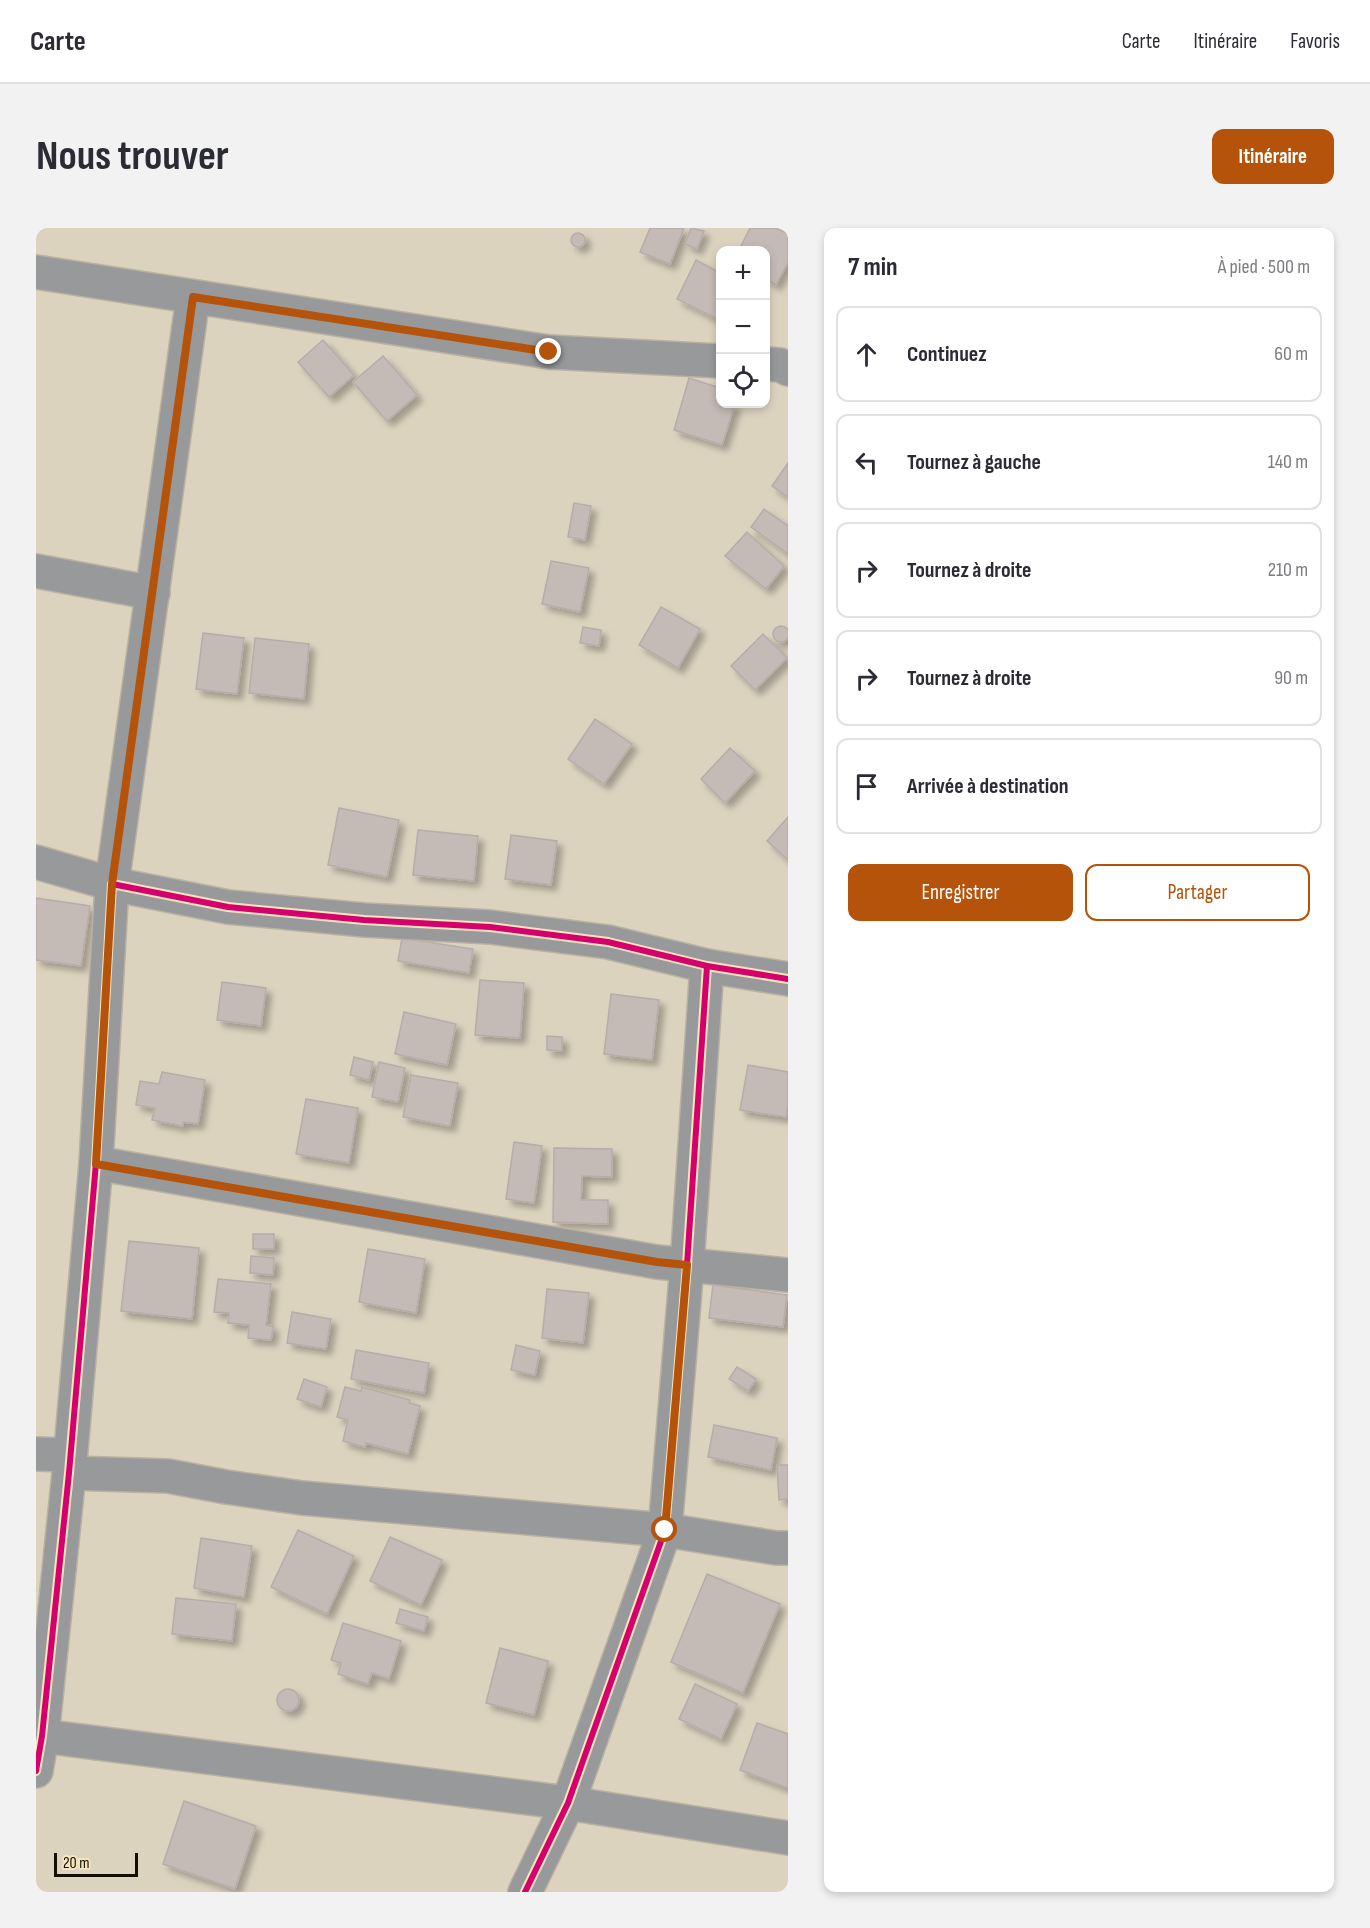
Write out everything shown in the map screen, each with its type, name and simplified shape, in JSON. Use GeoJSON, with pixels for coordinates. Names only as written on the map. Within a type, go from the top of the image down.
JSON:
{"type":"FeatureCollection","features":[{"type":"Feature","properties":{"kind":"street"},"geometry":{"type":"LineString","coordinates":[[36,272],[549,352],[716,361]]}},
{"type":"Feature","properties":{"kind":"street"},"geometry":{"type":"LineString","coordinates":[[36,1771],[42,1736],[69,1464],[96,1164],[112,884],[193,297]]}},
{"type":"Feature","properties":{"kind":"street"},"geometry":{"type":"LineString","coordinates":[[36,571],[153,592]]}},
{"type":"Feature","properties":{"kind":"street"},"geometry":{"type":"LineString","coordinates":[[36,862],[112,884],[228,907],[364,920],[490,927],[608,942],[707,966],[788,979]]}},
{"type":"Feature","properties":{"kind":"street"},"geometry":{"type":"LineString","coordinates":[[525,1892],[568,1803],[665,1530],[687,1265],[707,966]]}},
{"type":"Feature","properties":{"kind":"street"},"geometry":{"type":"LineString","coordinates":[[96,1164],[657,1262],[788,1275]]}},
{"type":"Feature","properties":{"kind":"street"},"geometry":{"type":"LineString","coordinates":[[36,1454],[69,1464],[168,1476],[302,1498],[665,1530],[788,1548]]}},
{"type":"Feature","properties":{"kind":"street"},"geometry":{"type":"LineString","coordinates":[[42,1736],[568,1803],[788,1838]]}},
{"type":"Feature","properties":{"kind":"building"},"geometry":{"type":"Polygon","coordinates":[[[650,228],[684,228],[670,264],[640,252],[650,228]]]}},
{"type":"Feature","properties":{"kind":"building"},"geometry":{"type":"Polygon","coordinates":[[[691,228],[704,231],[697,249],[685,244],[691,228]]]}},
{"type":"Feature","properties":{"kind":"building"},"geometry":{"type":"Polygon","coordinates":[[[750,228],[776,228],[788,234],[788,262],[776,285],[770,281],[770,246],[741,246],[750,228]]]}},
{"type":"Feature","properties":{"kind":"building"},"geometry":{"type":"Polygon","coordinates":[[[578,233],[583,235],[585,240],[583,245],[578,247],[573,245],[571,240],[573,235],[578,233]]]}},
{"type":"Feature","properties":{"kind":"building"},"geometry":{"type":"Polygon","coordinates":[[[696,260],[716,271],[716,318],[677,299],[696,260]]]}},
{"type":"Feature","properties":{"kind":"building"},"geometry":{"type":"Polygon","coordinates":[[[323,340],[354,375],[329,397],[298,362],[323,340]]]}},
{"type":"Feature","properties":{"kind":"building"},"geometry":{"type":"Polygon","coordinates":[[[383,356],[417,395],[387,421],[353,382],[383,356]]]}},
{"type":"Feature","properties":{"kind":"building"},"geometry":{"type":"Polygon","coordinates":[[[689,378],[716,387],[716,408],[734,408],[722,445],[674,430],[689,378]]]}},
{"type":"Feature","properties":{"kind":"building"},"geometry":{"type":"Polygon","coordinates":[[[788,463],[788,497],[772,486],[788,463]]]}},
{"type":"Feature","properties":{"kind":"building"},"geometry":{"type":"Polygon","coordinates":[[[574,503],[591,506],[585,540],[568,537],[574,503]]]}},
{"type":"Feature","properties":{"kind":"building"},"geometry":{"type":"Polygon","coordinates":[[[764,509],[788,526],[788,554],[751,527],[764,509]]]}},
{"type":"Feature","properties":{"kind":"building"},"geometry":{"type":"Polygon","coordinates":[[[747,532],[784,566],[766,589],[725,556],[747,532]]]}},
{"type":"Feature","properties":{"kind":"building"},"geometry":{"type":"Polygon","coordinates":[[[551,561],[589,568],[580,612],[542,604],[551,561]]]}},
{"type":"Feature","properties":{"kind":"building"},"geometry":{"type":"Polygon","coordinates":[[[661,607],[700,629],[678,668],[639,645],[661,607]]]}},
{"type":"Feature","properties":{"kind":"building"},"geometry":{"type":"Polygon","coordinates":[[[778,626],[784,626],[789,634],[787,640],[778,642],[773,637],[773,631],[778,626]]]}},
{"type":"Feature","properties":{"kind":"building"},"geometry":{"type":"Polygon","coordinates":[[[583,627],[601,630],[599,646],[580,643],[583,627]]]}},
{"type":"Feature","properties":{"kind":"building"},"geometry":{"type":"Polygon","coordinates":[[[203,633],[244,638],[237,694],[196,689],[203,633]]]}},
{"type":"Feature","properties":{"kind":"building"},"geometry":{"type":"Polygon","coordinates":[[[763,634],[787,658],[755,690],[731,666],[763,634]]]}},
{"type":"Feature","properties":{"kind":"building"},"geometry":{"type":"Polygon","coordinates":[[[255,638],[309,644],[304,699],[249,693],[255,638]]]}},
{"type":"Feature","properties":{"kind":"building"},"geometry":{"type":"Polygon","coordinates":[[[595,719],[632,744],[604,784],[568,759],[595,719]]]}},
{"type":"Feature","properties":{"kind":"building"},"geometry":{"type":"Polygon","coordinates":[[[730,748],[755,771],[725,803],[701,779],[730,748]]]}},
{"type":"Feature","properties":{"kind":"building"},"geometry":{"type":"Polygon","coordinates":[[[339,808],[399,820],[387,877],[328,865],[339,808]]]}},
{"type":"Feature","properties":{"kind":"building"},"geometry":{"type":"Polygon","coordinates":[[[788,817],[788,860],[767,841],[788,817]]]}},
{"type":"Feature","properties":{"kind":"building"},"geometry":{"type":"Polygon","coordinates":[[[418,830],[478,836],[474,881],[413,875],[418,830]]]}},
{"type":"Feature","properties":{"kind":"building"},"geometry":{"type":"Polygon","coordinates":[[[511,835],[557,841],[551,885],[505,879],[511,835]]]}},
{"type":"Feature","properties":{"kind":"building"},"geometry":{"type":"Polygon","coordinates":[[[36,898],[90,906],[81,966],[36,960],[36,898]]]}},
{"type":"Feature","properties":{"kind":"building"},"geometry":{"type":"Polygon","coordinates":[[[402,938],[473,949],[469,973],[398,961],[402,938]]]}},
{"type":"Feature","properties":{"kind":"building"},"geometry":{"type":"Polygon","coordinates":[[[480,980],[524,983],[520,1038],[475,1035],[480,980]]]}},
{"type":"Feature","properties":{"kind":"building"},"geometry":{"type":"Polygon","coordinates":[[[222,982],[266,988],[261,1026],[217,1020],[222,982]]]}},
{"type":"Feature","properties":{"kind":"building"},"geometry":{"type":"Polygon","coordinates":[[[611,994],[659,1000],[652,1060],[604,1054],[611,994]]]}},
{"type":"Feature","properties":{"kind":"building"},"geometry":{"type":"Polygon","coordinates":[[[404,1012],[456,1024],[447,1065],[395,1054],[404,1012]]]}},
{"type":"Feature","properties":{"kind":"building"},"geometry":{"type":"Polygon","coordinates":[[[547,1036],[562,1037],[562,1051],[547,1050],[547,1036]]]}},
{"type":"Feature","properties":{"kind":"building"},"geometry":{"type":"Polygon","coordinates":[[[354,1057],[373,1062],[369,1080],[350,1075],[354,1057]]]}},
{"type":"Feature","properties":{"kind":"building"},"geometry":{"type":"Polygon","coordinates":[[[379,1062],[405,1068],[398,1102],[372,1097],[379,1062]]]}},
{"type":"Feature","properties":{"kind":"building"},"geometry":{"type":"Polygon","coordinates":[[[748,1065],[788,1072],[786,1117],[740,1110],[748,1065]]]}},
{"type":"Feature","properties":{"kind":"building"},"geometry":{"type":"Polygon","coordinates":[[[162,1072],[205,1080],[198,1124],[183,1122],[183,1126],[152,1120],[155,1108],[136,1105],[140,1081],[159,1084],[162,1072]]]}},
{"type":"Feature","properties":{"kind":"building"},"geometry":{"type":"Polygon","coordinates":[[[411,1075],[458,1083],[450,1126],[403,1117],[411,1075]]]}},
{"type":"Feature","properties":{"kind":"building"},"geometry":{"type":"Polygon","coordinates":[[[306,1099],[358,1108],[349,1163],[296,1154],[306,1099]]]}},
{"type":"Feature","properties":{"kind":"building"},"geometry":{"type":"Polygon","coordinates":[[[514,1142],[542,1146],[534,1203],[506,1199],[514,1142]]]}},
{"type":"Feature","properties":{"kind":"building"},"geometry":{"type":"Polygon","coordinates":[[[554,1148],[612,1149],[612,1177],[582,1176],[581,1200],[608,1200],[608,1224],[553,1222],[554,1148]]]}},
{"type":"Feature","properties":{"kind":"building"},"geometry":{"type":"Polygon","coordinates":[[[253,1234],[274,1234],[274,1249],[253,1249],[253,1234]]]}},
{"type":"Feature","properties":{"kind":"building"},"geometry":{"type":"Polygon","coordinates":[[[129,1241],[199,1248],[192,1319],[121,1311],[129,1241]]]}},
{"type":"Feature","properties":{"kind":"building"},"geometry":{"type":"Polygon","coordinates":[[[368,1249],[425,1259],[416,1313],[359,1302],[368,1249]]]}},
{"type":"Feature","properties":{"kind":"building"},"geometry":{"type":"Polygon","coordinates":[[[251,1256],[274,1258],[273,1275],[250,1273],[251,1256]]]}},
{"type":"Feature","properties":{"kind":"building"},"geometry":{"type":"Polygon","coordinates":[[[218,1279],[271,1284],[266,1325],[273,1326],[271,1340],[248,1338],[249,1325],[228,1323],[229,1313],[214,1312],[218,1279]]]}},
{"type":"Feature","properties":{"kind":"building"},"geometry":{"type":"Polygon","coordinates":[[[713,1285],[787,1295],[783,1327],[709,1318],[713,1285]]]}},
{"type":"Feature","properties":{"kind":"building"},"geometry":{"type":"Polygon","coordinates":[[[547,1289],[589,1293],[583,1343],[542,1338],[547,1289]]]}},
{"type":"Feature","properties":{"kind":"building"},"geometry":{"type":"Polygon","coordinates":[[[292,1312],[331,1319],[326,1349],[287,1343],[292,1312]]]}},
{"type":"Feature","properties":{"kind":"building"},"geometry":{"type":"Polygon","coordinates":[[[516,1345],[540,1351],[535,1375],[511,1370],[516,1345]]]}},
{"type":"Feature","properties":{"kind":"building"},"geometry":{"type":"Polygon","coordinates":[[[356,1350],[429,1363],[424,1393],[351,1379],[356,1350]]]}},
{"type":"Feature","properties":{"kind":"building"},"geometry":{"type":"Polygon","coordinates":[[[737,1367],[756,1379],[748,1391],[729,1379],[737,1367]]]}},
{"type":"Feature","properties":{"kind":"building"},"geometry":{"type":"Polygon","coordinates":[[[304,1379],[327,1387],[321,1407],[297,1399],[304,1379]]]}},
{"type":"Feature","properties":{"kind":"building"},"geometry":{"type":"Polygon","coordinates":[[[345,1387],[361,1391],[362,1387],[410,1400],[409,1403],[420,1406],[408,1454],[366,1443],[365,1447],[343,1441],[348,1420],[337,1417],[345,1387]]]}},
{"type":"Feature","properties":{"kind":"building"},"geometry":{"type":"Polygon","coordinates":[[[714,1425],[777,1438],[771,1470],[708,1457],[714,1425]]]}},
{"type":"Feature","properties":{"kind":"building"},"geometry":{"type":"Polygon","coordinates":[[[777,1465],[788,1465],[788,1499],[779,1500],[777,1465]]]}},
{"type":"Feature","properties":{"kind":"building"},"geometry":{"type":"Polygon","coordinates":[[[298,1530],[354,1556],[327,1614],[271,1587],[298,1530]]]}},
{"type":"Feature","properties":{"kind":"building"},"geometry":{"type":"Polygon","coordinates":[[[390,1537],[442,1560],[421,1605],[370,1581],[390,1537]]]}},
{"type":"Feature","properties":{"kind":"building"},"geometry":{"type":"Polygon","coordinates":[[[201,1538],[252,1546],[244,1597],[194,1588],[201,1538]]]}},
{"type":"Feature","properties":{"kind":"building"},"geometry":{"type":"Polygon","coordinates":[[[707,1574],[780,1604],[743,1693],[671,1662],[707,1574]]]}},
{"type":"Feature","properties":{"kind":"building"},"geometry":{"type":"Polygon","coordinates":[[[176,1598],[236,1604],[232,1641],[172,1634],[176,1598]]]}},
{"type":"Feature","properties":{"kind":"building"},"geometry":{"type":"Polygon","coordinates":[[[400,1609],[428,1617],[424,1631],[396,1623],[400,1609]]]}},
{"type":"Feature","properties":{"kind":"building"},"geometry":{"type":"Polygon","coordinates":[[[343,1623],[401,1641],[389,1679],[372,1673],[368,1684],[338,1674],[341,1663],[331,1660],[343,1623]]]}},
{"type":"Feature","properties":{"kind":"building"},"geometry":{"type":"Polygon","coordinates":[[[500,1648],[548,1661],[534,1715],[486,1703],[500,1648]]]}},
{"type":"Feature","properties":{"kind":"building"},"geometry":{"type":"Polygon","coordinates":[[[695,1684],[737,1704],[721,1739],[679,1719],[695,1684]]]}},
{"type":"Feature","properties":{"kind":"building"},"geometry":{"type":"Polygon","coordinates":[[[288,1689],[296,1692],[299,1700],[296,1708],[288,1711],[280,1708],[277,1700],[280,1692],[288,1689]]]}},
{"type":"Feature","properties":{"kind":"building"},"geometry":{"type":"Polygon","coordinates":[[[757,1723],[788,1734],[788,1788],[740,1770],[757,1723]]]}},
{"type":"Feature","properties":{"kind":"building"},"geometry":{"type":"Polygon","coordinates":[[[184,1801],[256,1826],[235,1889],[163,1864],[184,1801]]]}},
{"type":"Feature","properties":{"kind":"cycle path"},"geometry":{"type":"LineString","coordinates":[[36,1771],[42,1736],[69,1473],[96,1163],[112,884],[228,907],[364,920],[490,927],[608,942],[707,966],[788,979]]}},
{"type":"Feature","properties":{"kind":"cycle path"},"geometry":{"type":"LineString","coordinates":[[525,1892],[568,1803],[665,1530],[687,1265],[707,966]]}},
{"type":"Feature","properties":{"kind":"route"},"geometry":{"type":"LineString","coordinates":[[549,352],[193,297],[112,884],[96,1164],[657,1262],[687,1265],[665,1530]]}}]}
